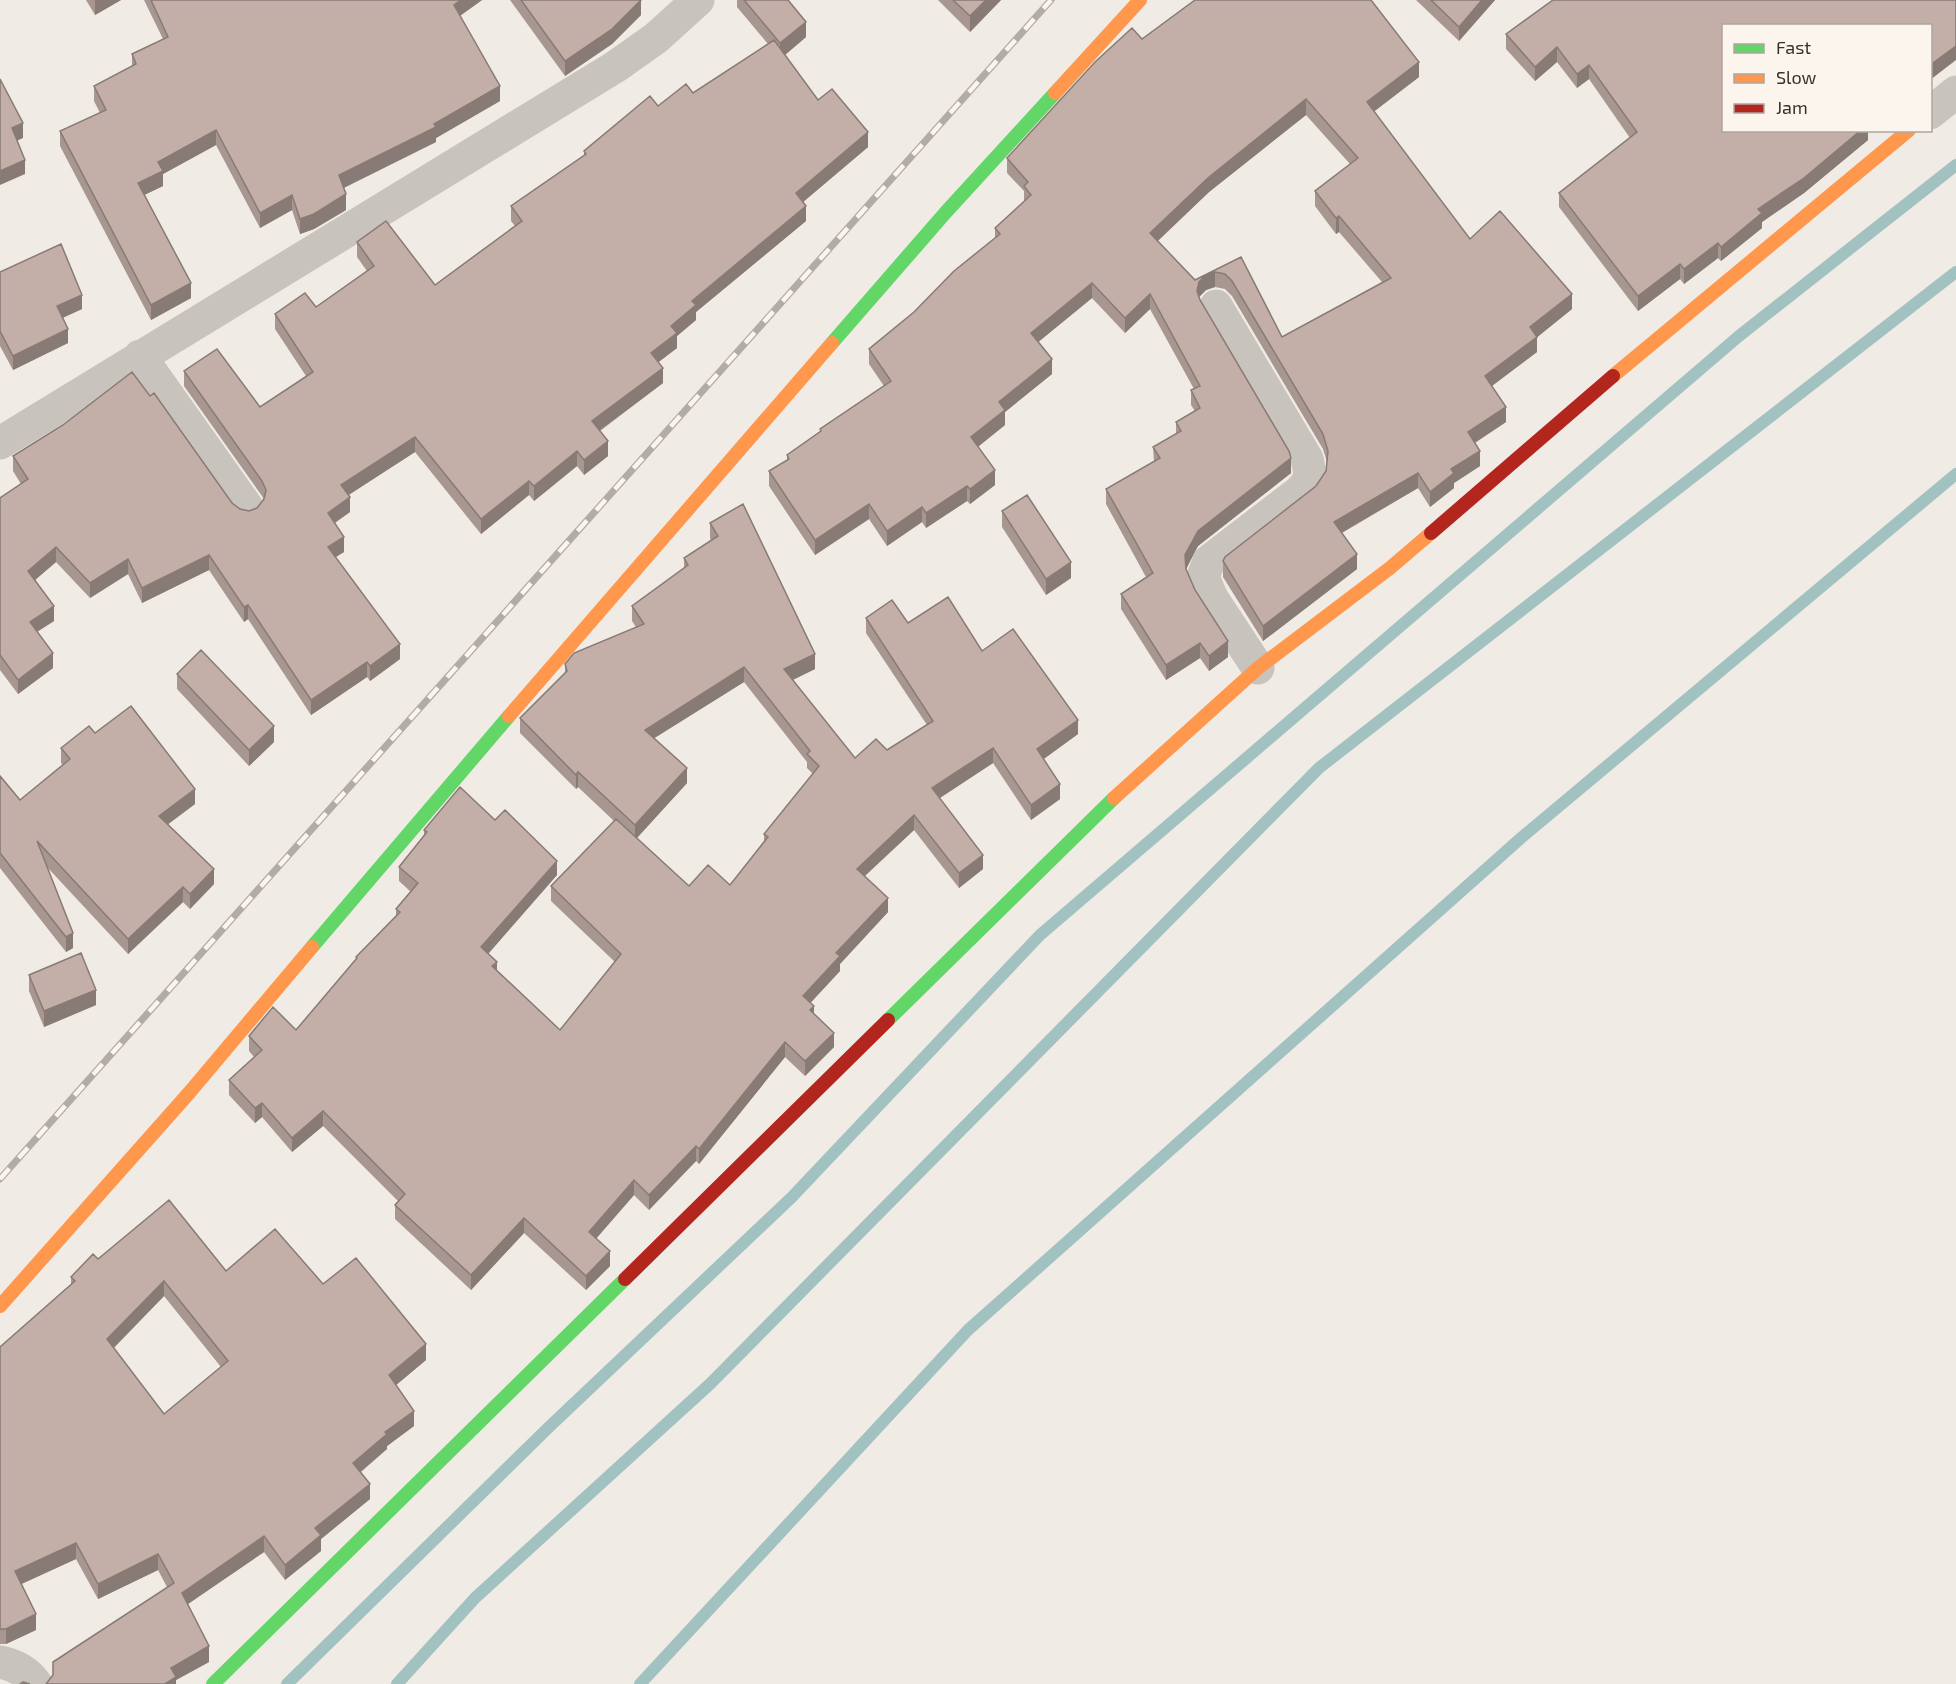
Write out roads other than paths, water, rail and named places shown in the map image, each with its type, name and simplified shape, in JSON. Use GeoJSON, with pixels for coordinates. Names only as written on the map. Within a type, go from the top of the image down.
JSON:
{"type":"FeatureCollection","features":[{"type":"Feature","properties":{"kind":"street"},"geometry":{"type":"LineString","coordinates":[[0,443],[615,67],[656,38],[699,0]]}},
{"type":"Feature","properties":{"kind":"street"},"geometry":{"type":"LineString","coordinates":[[0,1306],[189,1093],[527,694],[946,212],[1140,0]]}},
{"type":"Feature","properties":{"kind":"street"},"geometry":{"type":"LineString","coordinates":[[1932,111],[1956,92]]}},
{"type":"Feature","properties":{"kind":"street"},"geometry":{"type":"LineString","coordinates":[[213,1684],[1128,784],[1258,668],[1390,568],[1644,349],[1907,132]]}},
{"type":"Feature","properties":{"kind":"street"},"geometry":{"type":"LineString","coordinates":[[1216,306],[1307,459],[1311,474],[1308,483],[1299,492],[1209,561],[1203,577],[1212,598],[1258,668]]}},
{"type":"Feature","properties":{"kind":"street"},"geometry":{"type":"LineString","coordinates":[[140,356],[247,507]]}},
{"type":"Feature","properties":{"kind":"street"},"geometry":{"type":"LineString","coordinates":[[0,1662],[14,1664],[31,1677],[36,1684]]}},
{"type":"Feature","properties":{"kind":"waterway"},"geometry":{"type":"LineString","coordinates":[[287,1684],[548,1428],[792,1197],[1040,935],[1739,336],[1956,165]]}},
{"type":"Feature","properties":{"kind":"waterway"},"geometry":{"type":"LineString","coordinates":[[397,1684],[475,1598],[710,1384],[1319,768],[1956,272]]}},
{"type":"Feature","properties":{"kind":"waterway"},"geometry":{"type":"LineString","coordinates":[[640,1684],[968,1330],[1521,838],[1956,474]]}},
{"type":"Feature","properties":{"kind":"railway"},"geometry":{"type":"LineString","coordinates":[[0,1179],[1051,0]]}}]}
